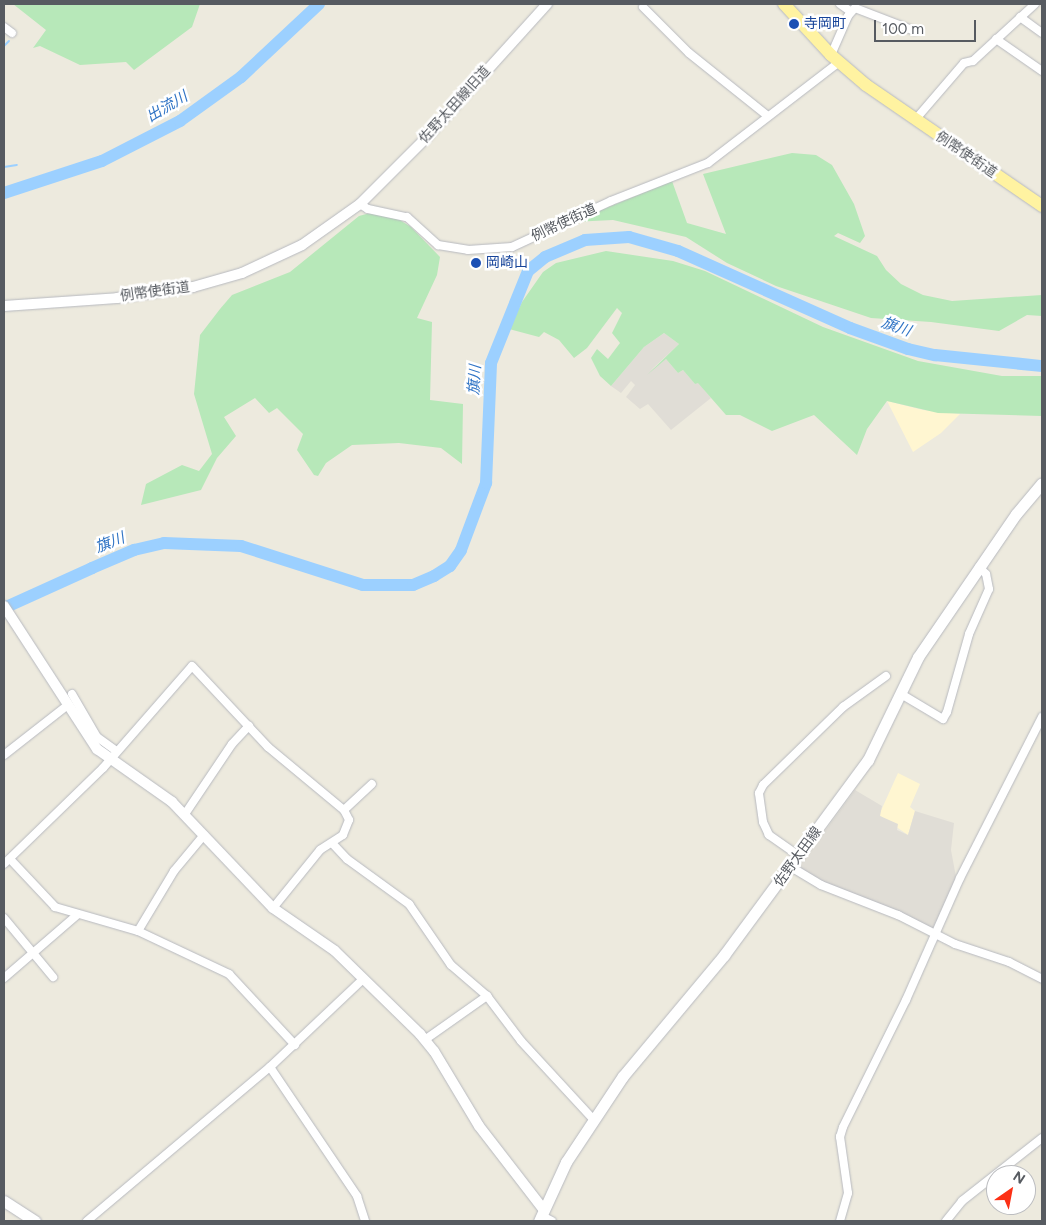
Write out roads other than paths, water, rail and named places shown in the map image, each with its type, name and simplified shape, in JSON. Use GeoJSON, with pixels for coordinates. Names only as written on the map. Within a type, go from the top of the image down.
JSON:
{"type":"FeatureCollection","features":[{"type":"Feature","properties":{"kind":"main road"},"geometry":{"type":"LineString","coordinates":[[784,4],[835,58]]}},
{"type":"Feature","properties":{"kind":"main road","name":"例幣使街道"},"geometry":{"type":"LineString","coordinates":[[835,58],[915,120],[1042,206]]}},
{"type":"Feature","properties":{"kind":"main road","name":"佐野太田線"},"geometry":{"type":"LineString","coordinates":[[544,1217],[566,1162],[594,1120],[624,1076],[791,868],[872,754],[918,657],[979,567],[1042,483]]}},
{"type":"Feature","properties":{"kind":"main road"},"geometry":{"type":"LineString","coordinates":[[4,1201],[35,1221]]}},
{"type":"Feature","properties":{"kind":"street","name":"佐野太田線旧道"},"geometry":{"type":"LineString","coordinates":[[360,204],[426,138],[547,4]]}},
{"type":"Feature","properties":{"kind":"street"},"geometry":{"type":"LineString","coordinates":[[840,4],[850,11],[858,9],[915,31]]}},
{"type":"Feature","properties":{"kind":"street"},"geometry":{"type":"LineString","coordinates":[[915,120],[964,63],[973,61],[1035,4]]}},
{"type":"Feature","properties":{"kind":"street"},"geometry":{"type":"LineString","coordinates":[[643,7],[689,53],[768,116]]}},
{"type":"Feature","properties":{"kind":"street"},"geometry":{"type":"LineString","coordinates":[[835,58],[850,11]]}},
{"type":"Feature","properties":{"kind":"street"},"geometry":{"type":"LineString","coordinates":[[1020,17],[1042,32]]}},
{"type":"Feature","properties":{"kind":"street"},"geometry":{"type":"LineString","coordinates":[[4,27],[12,33]]}},
{"type":"Feature","properties":{"kind":"street"},"geometry":{"type":"LineString","coordinates":[[996,39],[1042,71]]}},
{"type":"Feature","properties":{"kind":"street","name":"例幣使街道"},"geometry":{"type":"LineString","coordinates":[[4,306],[126,297],[222,280],[268,263],[302,245],[360,204],[368,209],[407,217],[438,245],[468,250],[502,249],[708,163],[768,116],[835,58]]}},
{"type":"Feature","properties":{"kind":"street"},"geometry":{"type":"LineString","coordinates":[[901,694],[943,719],[947,712],[969,634],[989,589],[986,574],[979,567]]}},
{"type":"Feature","properties":{"kind":"street"},"geometry":{"type":"LineString","coordinates":[[4,606],[97,749],[109,760],[185,814],[273,908],[330,948],[426,1040],[479,1126],[544,1217]]}},
{"type":"Feature","properties":{"kind":"street"},"geometry":{"type":"LineString","coordinates":[[273,908],[320,850],[332,843],[348,828],[350,820],[344,810],[287,765],[192,666],[109,760],[7,862],[55,907],[77,915],[138,931],[229,974],[295,1045]]}},
{"type":"Feature","properties":{"kind":"street"},"geometry":{"type":"LineString","coordinates":[[799,856],[769,835],[763,822],[759,793],[763,785],[813,740],[843,707],[886,676]]}},
{"type":"Feature","properties":{"kind":"street"},"geometry":{"type":"LineString","coordinates":[[73,699],[98,737],[116,751]]}},
{"type":"Feature","properties":{"kind":"street"},"geometry":{"type":"LineString","coordinates":[[4,755],[64,708]]}},
{"type":"Feature","properties":{"kind":"street"},"geometry":{"type":"LineString","coordinates":[[840,1221],[848,1193],[841,1132],[906,1000],[935,933],[1042,718]]}},
{"type":"Feature","properties":{"kind":"street"},"geometry":{"type":"LineString","coordinates":[[185,814],[232,744],[249,726]]}},
{"type":"Feature","properties":{"kind":"street"},"geometry":{"type":"LineString","coordinates":[[344,810],[372,784]]}},
{"type":"Feature","properties":{"kind":"street"},"geometry":{"type":"LineString","coordinates":[[138,931],[174,871],[204,835]]}},
{"type":"Feature","properties":{"kind":"street"},"geometry":{"type":"LineString","coordinates":[[332,843],[347,859],[409,904],[446,959],[487,996],[521,1041],[594,1120]]}},
{"type":"Feature","properties":{"kind":"street"},"geometry":{"type":"LineString","coordinates":[[791,868],[821,885],[935,933],[963,947],[1009,962],[1042,979]]}},
{"type":"Feature","properties":{"kind":"street"},"geometry":{"type":"LineString","coordinates":[[4,978],[77,915]]}},
{"type":"Feature","properties":{"kind":"street"},"geometry":{"type":"LineString","coordinates":[[4,918],[53,977]]}},
{"type":"Feature","properties":{"kind":"street"},"geometry":{"type":"LineString","coordinates":[[87,1221],[295,1045],[362,979]]}},
{"type":"Feature","properties":{"kind":"street"},"geometry":{"type":"LineString","coordinates":[[426,1040],[487,996]]}},
{"type":"Feature","properties":{"kind":"street"},"geometry":{"type":"LineString","coordinates":[[270,1067],[357,1196],[365,1221]]}},
{"type":"Feature","properties":{"kind":"street"},"geometry":{"type":"LineString","coordinates":[[946,1221],[962,1201],[1042,1138]]}},
{"type":"Feature","properties":{"kind":"waterway","name":"出流川"},"geometry":{"type":"LineString","coordinates":[[4,193],[102,161],[180,121],[241,77],[319,4]]}},
{"type":"Feature","properties":{"kind":"waterway"},"geometry":{"type":"LineString","coordinates":[[4,46],[9,41]]}},
{"type":"Feature","properties":{"kind":"waterway"},"geometry":{"type":"LineString","coordinates":[[4,167],[17,165]]}},
{"type":"Feature","properties":{"kind":"waterway","name":"旗川"},"geometry":{"type":"LineString","coordinates":[[4,608],[134,550],[164,543],[241,546],[363,585],[413,585],[434,576],[450,566],[461,550],[486,483],[491,363],[528,271],[545,257],[585,240],[629,237],[678,251],[850,328],[908,349],[935,355],[1042,366]]}},
{"type":"Feature","properties":{"kind":"place","name":"寺岡町"},"geometry":{"type":"Point","coordinates":[794,24]}},
{"type":"Feature","properties":{"kind":"place","name":"岡崎山"},"geometry":{"type":"Point","coordinates":[476,263]}}]}
